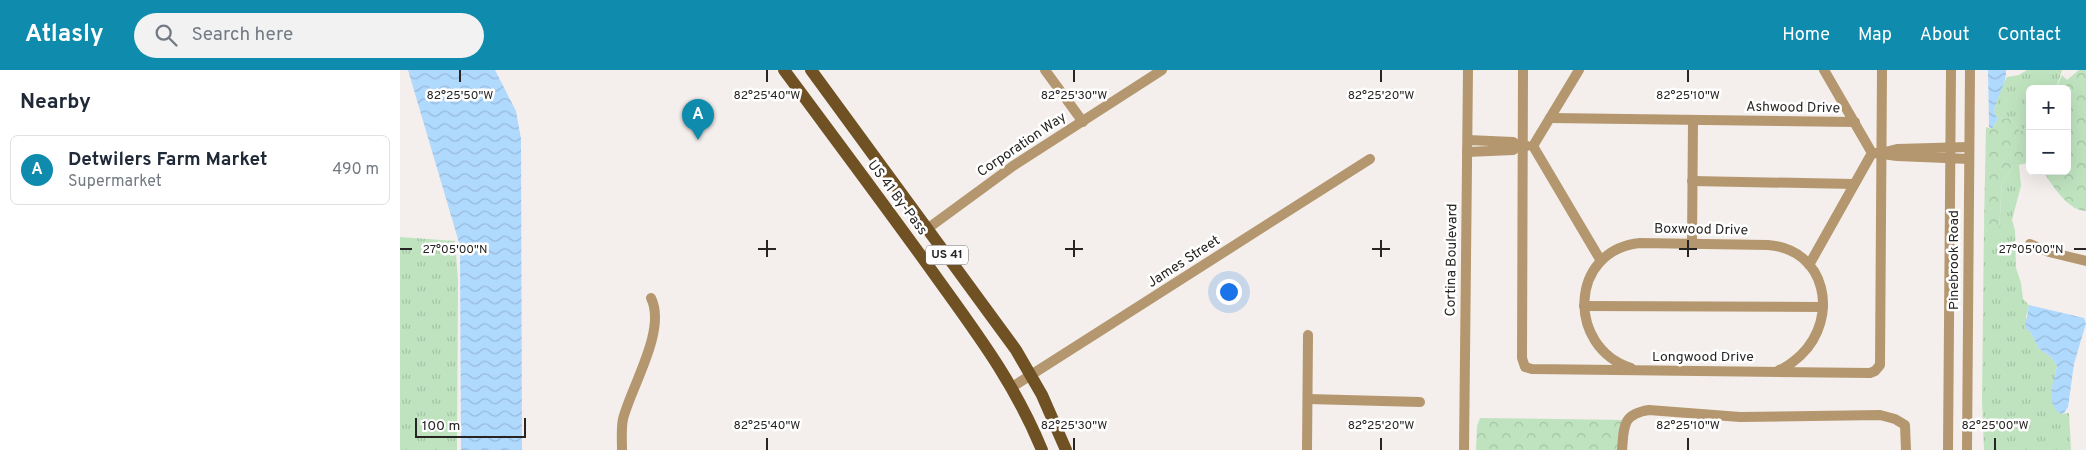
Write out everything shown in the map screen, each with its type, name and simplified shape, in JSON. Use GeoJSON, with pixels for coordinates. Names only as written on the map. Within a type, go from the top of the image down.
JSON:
{"type":"FeatureCollection","features":[{"type":"Feature","properties":{"kind":"main road","name":"US 41 By-Pass"},"geometry":{"type":"LineString","coordinates":[[784,70],[978,334],[1012,386],[1042,450]]}},
{"type":"Feature","properties":{"kind":"main road"},"geometry":{"type":"LineString","coordinates":[[804,70],[849,131],[868,150]]}},
{"type":"Feature","properties":{"kind":"main road","name":"US 41 By-Pass"},"geometry":{"type":"LineString","coordinates":[[811,70],[868,150],[997,322],[1031,375],[1066,450]]}},
{"type":"Feature","properties":{"kind":"main road"},"geometry":{"type":"LineString","coordinates":[[896,221],[927,229]]}},
{"type":"Feature","properties":{"kind":"street"},"geometry":{"type":"LineString","coordinates":[[1045,70],[1083,122]]}},
{"type":"Feature","properties":{"kind":"street","name":"Corporation Way"},"geometry":{"type":"LineString","coordinates":[[927,229],[1013,166],[1162,70]]}},
{"type":"Feature","properties":{"kind":"street","name":"Cortina Boulevard"},"geometry":{"type":"LineString","coordinates":[[1464,450],[1468,70]]}},
{"type":"Feature","properties":{"kind":"street","name":"Longwood Drive"},"geometry":{"type":"LineString","coordinates":[[1523,70],[1525,146],[1523,364],[1532,369],[1870,373],[1879,367],[1877,153],[1882,70]]}},
{"type":"Feature","properties":{"kind":"street"},"geometry":{"type":"LineString","coordinates":[[1467,152],[1513,150],[1525,146],[1550,118],[1578,70]]}},
{"type":"Feature","properties":{"kind":"street"},"geometry":{"type":"LineString","coordinates":[[1824,70],[1855,122],[1877,153],[1897,156],[1968,159]]}},
{"type":"Feature","properties":{"kind":"street","name":"Pinebrook Road"},"geometry":{"type":"LineString","coordinates":[[1948,450],[1951,70]]}},
{"type":"Feature","properties":{"kind":"street","name":"Pinebrook Road"},"geometry":{"type":"LineString","coordinates":[[1967,450],[1970,70]]}},
{"type":"Feature","properties":{"kind":"street","name":"Ashwood Drive"},"geometry":{"type":"LineString","coordinates":[[1550,118],[1855,122]]}},
{"type":"Feature","properties":{"kind":"street"},"geometry":{"type":"LineString","coordinates":[[1692,244],[1693,120]]}},
{"type":"Feature","properties":{"kind":"street"},"geometry":{"type":"LineString","coordinates":[[1468,140],[1513,142],[1525,146],[1601,261]]}},
{"type":"Feature","properties":{"kind":"street"},"geometry":{"type":"LineString","coordinates":[[1809,265],[1854,184],[1877,153],[1897,149],[1969,148]]}},
{"type":"Feature","properties":{"kind":"street","name":"James Street"},"geometry":{"type":"LineString","coordinates":[[1012,386],[1370,159]]}},
{"type":"Feature","properties":{"kind":"street"},"geometry":{"type":"LineString","coordinates":[[1692,181],[1854,184]]}},
{"type":"Feature","properties":{"kind":"street","name":"Boxwood Drive"},"geometry":{"type":"LineString","coordinates":[[1642,370],[1629,367],[1614,360],[1598,346],[1587,326],[1584,306],[1587,283],[1601,261],[1619,248],[1633,244],[1692,244],[1777,246],[1796,253],[1809,265],[1819,284],[1823,307],[1819,329],[1812,343],[1787,366],[1771,371]]}},
{"type":"Feature","properties":{"kind":"street"},"geometry":{"type":"LineString","coordinates":[[2030,244],[2049,252],[2086,260]]}},
{"type":"Feature","properties":{"kind":"street"},"geometry":{"type":"LineString","coordinates":[[622,450],[623,419],[641,370],[656,317],[651,298]]}},
{"type":"Feature","properties":{"kind":"street"},"geometry":{"type":"LineString","coordinates":[[1584,306],[1823,307]]}},
{"type":"Feature","properties":{"kind":"street"},"geometry":{"type":"LineString","coordinates":[[1307,450],[1308,335]]}},
{"type":"Feature","properties":{"kind":"street"},"geometry":{"type":"LineString","coordinates":[[1308,400],[1420,402]]}},
{"type":"Feature","properties":{"kind":"street"},"geometry":{"type":"LineString","coordinates":[[1622,450],[1624,427],[1631,416],[1649,410],[1740,417],[1880,415],[1902,422],[1906,430],[1906,450]]}},
{"type":"Feature","properties":{"kind":"green space"},"geometry":{"type":"Polygon","coordinates":[[[2027,70],[2062,70],[2057,85],[2026,85],[2026,128],[2020,131],[2010,118],[1998,119],[1994,112],[1999,91],[2007,77],[2019,75],[2027,70]]]}},
{"type":"Feature","properties":{"kind":"green space"},"geometry":{"type":"Polygon","coordinates":[[[2079,70],[2086,70],[2086,211],[2079,210],[2067,202],[2046,175],[2071,175],[2071,85],[2058,85],[2062,75],[2067,80],[2079,70]]]}},
{"type":"Feature","properties":{"kind":"green space"},"geometry":{"type":"Polygon","coordinates":[[[2010,118],[2020,131],[2026,128],[2026,163],[2014,166],[2002,182],[1999,231],[1992,235],[1987,232],[1984,224],[1986,127],[1992,129],[1998,119],[2010,118]]]}},
{"type":"Feature","properties":{"kind":"green space"},"geometry":{"type":"Polygon","coordinates":[[[2019,165],[2021,186],[2012,220],[2015,230],[2016,268],[2021,283],[2023,299],[2029,305],[2026,317],[2031,333],[2039,349],[2051,357],[2057,366],[2055,375],[2061,414],[2069,413],[2071,450],[1984,450],[1982,401],[1984,224],[1987,232],[1999,231],[2002,182],[2014,166],[2019,165]]]}},
{"type":"Feature","properties":{"kind":"green space"},"geometry":{"type":"Polygon","coordinates":[[[400,237],[455,241],[458,280],[457,450],[400,450],[400,237]]]}},
{"type":"Feature","properties":{"kind":"green space"},"geometry":{"type":"Polygon","coordinates":[[[1480,418],[1629,420],[1627,450],[1476,450],[1477,426],[1480,418]]]}},
{"type":"Feature","properties":{"kind":"water"},"geometry":{"type":"Polygon","coordinates":[[[408,70],[495,70],[516,111],[521,139],[522,450],[461,450],[460,246],[408,70]]]}},
{"type":"Feature","properties":{"kind":"water"},"geometry":{"type":"Polygon","coordinates":[[[1988,70],[2006,70],[2005,80],[1994,112],[1998,119],[1992,129],[1989,127],[1988,70]]]}},
{"type":"Feature","properties":{"kind":"water"},"geometry":{"type":"Polygon","coordinates":[[[2029,305],[2084,318],[2086,323],[2074,364],[2068,407],[2061,414],[2056,409],[2051,398],[2057,366],[2051,357],[2039,349],[2031,333],[2025,328],[2029,305]]]}},
{"type":"Feature","properties":{"kind":"place","name":"Detwilers Farm Market"},"geometry":{"type":"Point","coordinates":[698,140]}}]}
